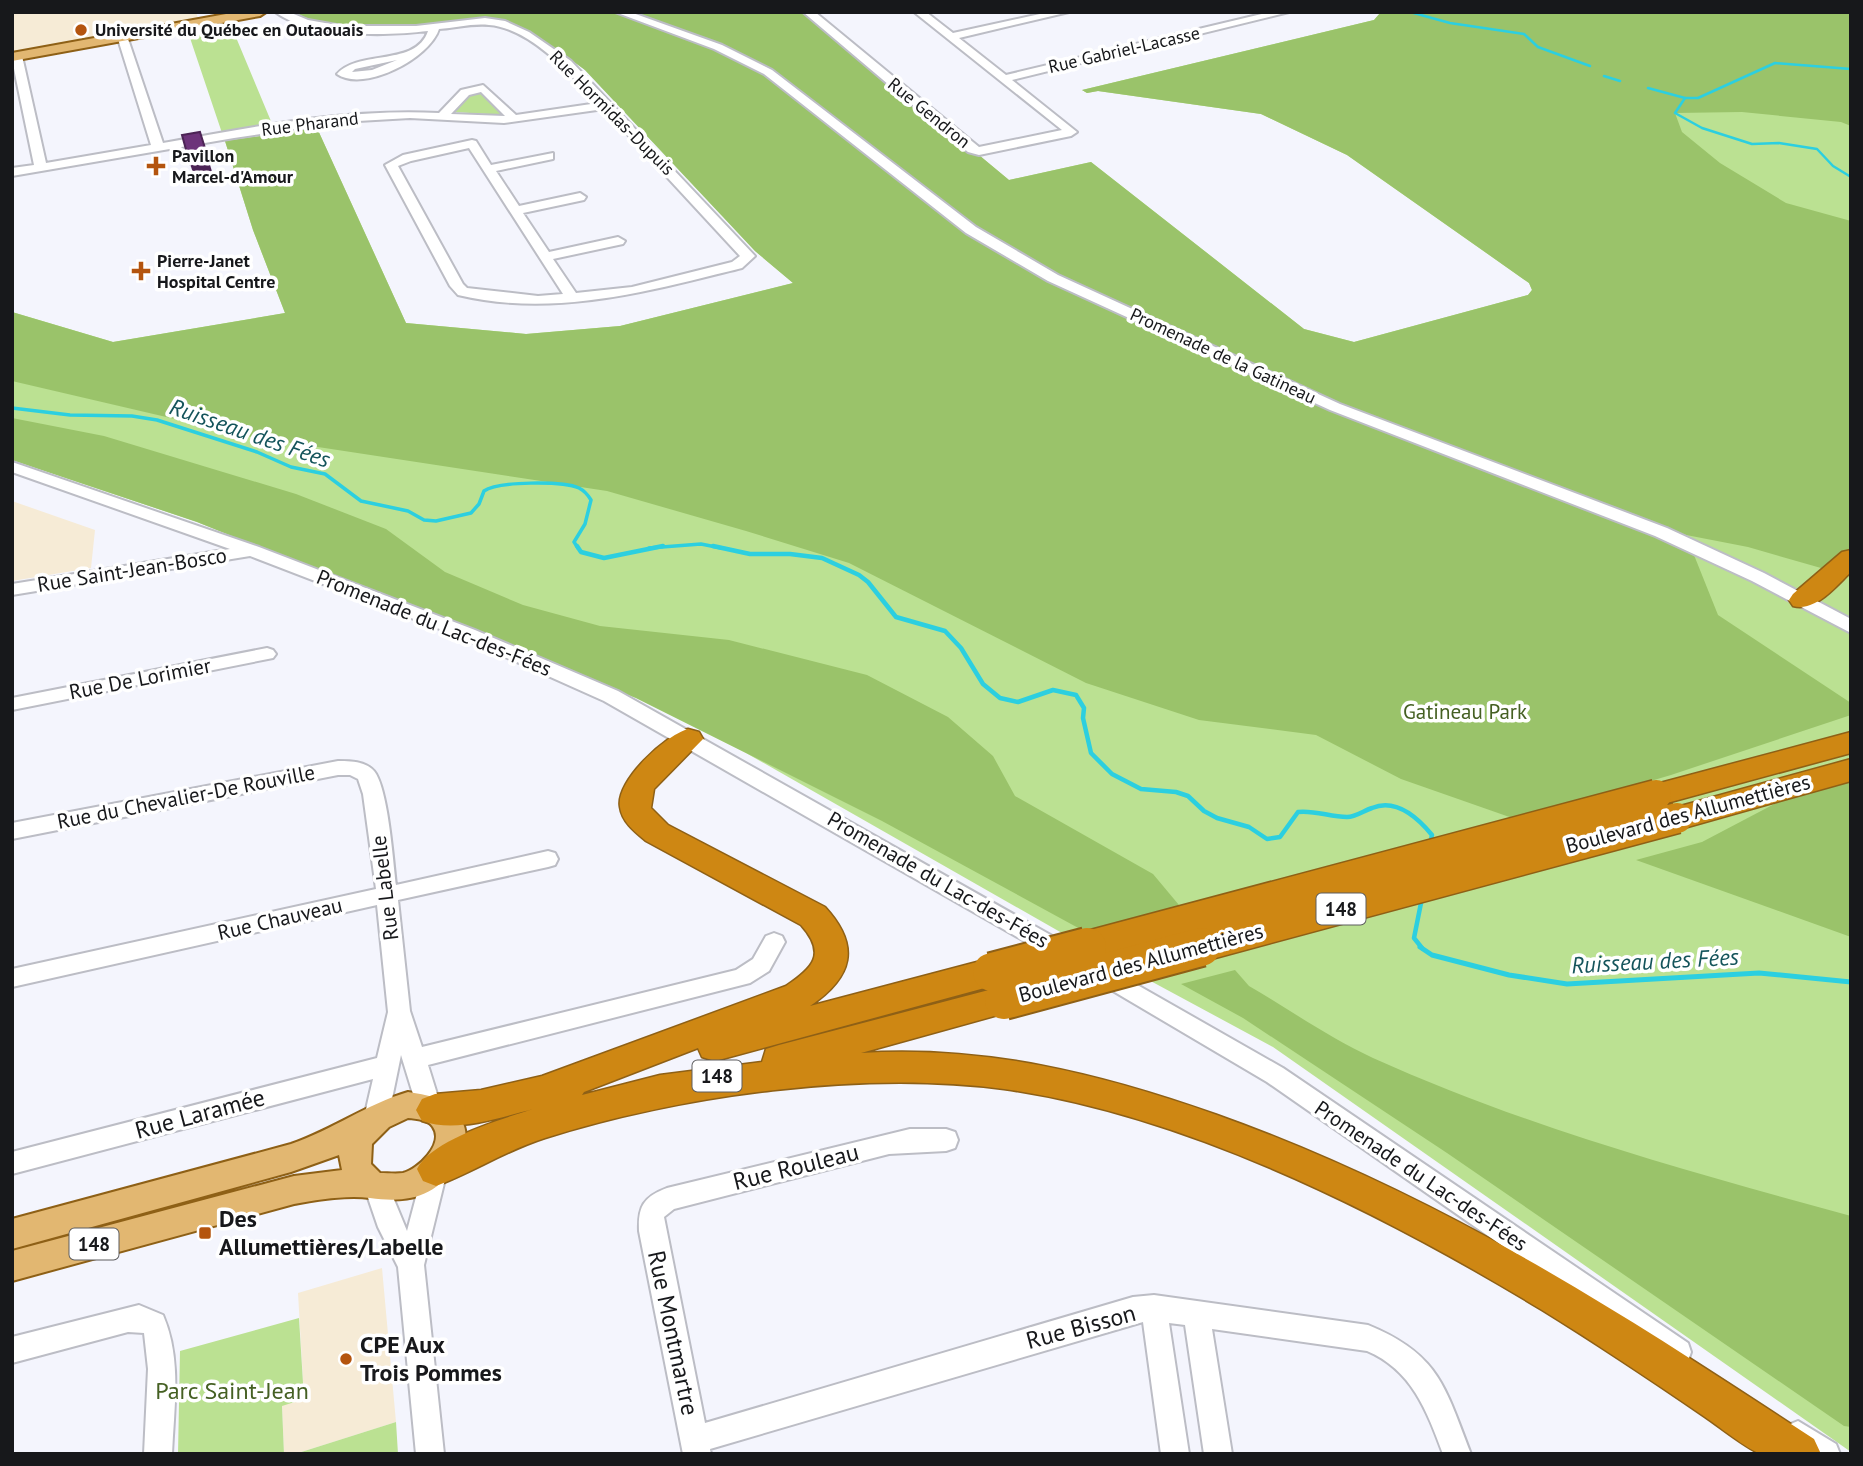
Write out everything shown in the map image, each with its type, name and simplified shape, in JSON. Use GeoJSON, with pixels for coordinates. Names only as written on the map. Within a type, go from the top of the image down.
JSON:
{"type":"FeatureCollection","features":[{"type":"Feature","properties":{"kind":"highway"},"geometry":{"type":"LineString","coordinates":[[1810,604],[1851,558]]}},
{"type":"Feature","properties":{"kind":"highway"},"geometry":{"type":"LineString","coordinates":[[1810,604],[1851,576]]}},
{"type":"Feature","properties":{"kind":"highway"},"geometry":{"type":"LineString","coordinates":[[549,1089],[798,996],[828,972],[833,950],[826,931],[813,916],[657,833],[646,826],[635,813],[633,801],[639,788],[688,739]]}},
{"type":"Feature","properties":{"kind":"highway","name":"Boulevard des Allumettières"},"geometry":{"type":"LineString","coordinates":[[1667,806],[1851,742]]}},
{"type":"Feature","properties":{"kind":"highway","name":"Boulevard des Allumettières"},"geometry":{"type":"LineString","coordinates":[[436,1170],[471,1149],[517,1130],[641,1096],[998,986],[1667,806],[1851,770]]}},
{"type":"Feature","properties":{"kind":"highway","name":"Boulevard des Allumettières"},"geometry":{"type":"LineString","coordinates":[[432,1108],[481,1106],[998,986]]}},
{"type":"Feature","properties":{"kind":"highway"},"geometry":{"type":"LineString","coordinates":[[641,1096],[782,1074],[858,1067],[902,1067],[1017,1075],[1052,1081],[1126,1101],[1253,1144],[1383,1201],[1480,1252],[1799,1454]]}},
{"type":"Feature","properties":{"kind":"main road"},"geometry":{"type":"LineString","coordinates":[[15,57],[260,12]]}},
{"type":"Feature","properties":{"kind":"main road"},"geometry":{"type":"LineString","coordinates":[[408,1105],[432,1108],[444,1116],[452,1136],[445,1159],[436,1170],[420,1181],[399,1188],[373,1185],[360,1175],[355,1163],[355,1149],[360,1135],[374,1120],[408,1105]]}},
{"type":"Feature","properties":{"kind":"main road","name":"148"},"geometry":{"type":"LineString","coordinates":[[12,1234],[291,1158],[326,1146],[374,1120]]}},
{"type":"Feature","properties":{"kind":"main road","name":"148"},"geometry":{"type":"LineString","coordinates":[[12,1266],[294,1190],[320,1185],[373,1185]]}},
{"type":"Feature","properties":{"kind":"street","name":"Rue Hormidas-Dupuis"},"geometry":{"type":"LineString","coordinates":[[280,12],[306,23],[342,29],[435,27],[495,22],[524,34],[554,52],[609,105],[748,253],[747,259],[737,265],[632,291],[572,298]]}},
{"type":"Feature","properties":{"kind":"street","name":"Rue Gendron"},"geometry":{"type":"LineString","coordinates":[[808,12],[972,149],[979,151],[1071,131],[1004,79]]}},
{"type":"Feature","properties":{"kind":"street"},"geometry":{"type":"LineString","coordinates":[[919,12],[1004,79]]}},
{"type":"Feature","properties":{"kind":"street"},"geometry":{"type":"LineString","coordinates":[[951,37],[1064,12]]}},
{"type":"Feature","properties":{"kind":"street","name":"Rue Gabriel-Lacasse"},"geometry":{"type":"LineString","coordinates":[[1004,79],[1284,12]]}},
{"type":"Feature","properties":{"kind":"street","name":"Promenade de la Gatineau"},"geometry":{"type":"LineString","coordinates":[[626,14],[718,47],[768,72],[971,230],[1053,278],[1311,397],[1635,522],[1810,604],[1851,627]]}},
{"type":"Feature","properties":{"kind":"street"},"geometry":{"type":"LineString","coordinates":[[417,52],[351,67],[343,74],[366,74],[396,65],[417,52],[431,40],[435,27]]}},
{"type":"Feature","properties":{"kind":"street"},"geometry":{"type":"LineString","coordinates":[[123,38],[158,147]]}},
{"type":"Feature","properties":{"kind":"street"},"geometry":{"type":"LineString","coordinates":[[15,57],[41,167]]}},
{"type":"Feature","properties":{"kind":"street"},"geometry":{"type":"LineString","coordinates":[[443,116],[465,92],[483,88],[514,119]]}},
{"type":"Feature","properties":{"kind":"street","name":"Rue Pharand"},"geometry":{"type":"LineString","coordinates":[[12,172],[351,118],[394,115],[514,119],[609,105]]}},
{"type":"Feature","properties":{"kind":"street"},"geometry":{"type":"LineString","coordinates":[[472,144],[481,120]]}},
{"type":"Feature","properties":{"kind":"street"},"geometry":{"type":"LineString","coordinates":[[472,144],[516,211],[572,298],[538,300],[480,295],[463,292],[457,286],[391,165],[407,158],[472,144]]}},
{"type":"Feature","properties":{"kind":"street"},"geometry":{"type":"LineString","coordinates":[[488,169],[549,156]]}},
{"type":"Feature","properties":{"kind":"street"},"geometry":{"type":"LineString","coordinates":[[516,211],[580,197]]}},
{"type":"Feature","properties":{"kind":"street"},"geometry":{"type":"LineString","coordinates":[[545,257],[618,241]]}},
{"type":"Feature","properties":{"kind":"street","name":"Promenade du Lac-des-Fées"},"geometry":{"type":"LineString","coordinates":[[12,467],[253,551],[526,659],[611,696],[901,859],[1275,1075],[1826,1454]]}},
{"type":"Feature","properties":{"kind":"street","name":"Rue Saint-Jean-Bosco"},"geometry":{"type":"LineString","coordinates":[[12,590],[253,551]]}},
{"type":"Feature","properties":{"kind":"street","name":"Rue De Lorimier"},"geometry":{"type":"LineString","coordinates":[[12,704],[267,654]]}},
{"type":"Feature","properties":{"kind":"street","name":"Rue du Chevalier-De Rouville"},"geometry":{"type":"LineString","coordinates":[[12,831],[338,768],[359,771]]}},
{"type":"Feature","properties":{"kind":"street","name":"Rue Labelle"},"geometry":{"type":"LineString","coordinates":[[359,771],[366,775],[373,794],[399,1010],[432,1108]]}},
{"type":"Feature","properties":{"kind":"street","name":"Rue Chauveau"},"geometry":{"type":"LineString","coordinates":[[12,978],[548,859]]}},
{"type":"Feature","properties":{"kind":"street"},"geometry":{"type":"LineString","coordinates":[[414,1059],[743,978],[761,965],[774,942]]}},
{"type":"Feature","properties":{"kind":"street","name":"Rue Labelle"},"geometry":{"type":"LineString","coordinates":[[374,1120],[399,1010]]}},
{"type":"Feature","properties":{"kind":"street","name":"Rue Laramée"},"geometry":{"type":"LineString","coordinates":[[12,1163],[388,1065]]}},
{"type":"Feature","properties":{"kind":"street","name":"Rue Rouleau"},"geometry":{"type":"LineString","coordinates":[[651,1212],[667,1199],[889,1143],[946,1140]]}},
{"type":"Feature","properties":{"kind":"street"},"geometry":{"type":"LineString","coordinates":[[429,1454],[411,1265],[436,1170]]}},
{"type":"Feature","properties":{"kind":"street"},"geometry":{"type":"LineString","coordinates":[[373,1185],[411,1265]]}},
{"type":"Feature","properties":{"kind":"street","name":"Rue Montmartre"},"geometry":{"type":"LineString","coordinates":[[651,1212],[652,1231],[696,1447]]}},
{"type":"Feature","properties":{"kind":"street"},"geometry":{"type":"LineString","coordinates":[[1154,1308],[1175,1454]]}},
{"type":"Feature","properties":{"kind":"street","name":"Rue Bisson"},"geometry":{"type":"LineString","coordinates":[[696,1447],[1133,1310],[1154,1308],[1368,1338],[1388,1345],[1403,1354],[1427,1384],[1457,1454]]}},
{"type":"Feature","properties":{"kind":"street"},"geometry":{"type":"LineString","coordinates":[[1196,1313],[1219,1454]]}},
{"type":"Feature","properties":{"kind":"street"},"geometry":{"type":"LineString","coordinates":[[23,1346],[128,1319],[139,1318],[154,1324],[161,1357],[158,1454]]}},
{"type":"Feature","properties":{"kind":"shaded area","name":"Université du Québec en Outaouais"},"geometry":{"type":"Polygon","coordinates":[[[12,12],[196,12],[199,21],[12,54],[12,12]]]}},
{"type":"Feature","properties":{"kind":"shaded area"},"geometry":{"type":"Polygon","coordinates":[[[12,501],[95,530],[91,568],[12,581],[12,501]]]}},
{"type":"Feature","properties":{"kind":"shaded area","name":"CPE Aux Trois Pommes"},"geometry":{"type":"Polygon","coordinates":[[[382,1268],[396,1422],[295,1454],[284,1454],[282,1405],[304,1398],[298,1293],[382,1268]]]}},
{"type":"Feature","properties":{"kind":"green space","name":"Gatineau Park"},"geometry":{"type":"Polygon","coordinates":[[[295,12],[807,12],[1009,180],[1091,162],[1304,329],[1354,342],[1528,295],[1532,290],[1529,283],[1347,155],[1261,114],[1098,91],[1087,93],[1082,90],[1374,20],[1381,12],[1851,12],[1851,1452],[1273,1047],[1069,937],[746,753],[636,698],[197,522],[12,460],[12,312],[113,342],[285,313],[253,230],[225,141],[317,128],[406,323],[526,334],[620,326],[793,283],[755,251],[585,70],[562,51],[517,26],[493,18],[474,20],[295,12]]]}},
{"type":"Feature","properties":{"kind":"green space"},"geometry":{"type":"Polygon","coordinates":[[[295,12],[807,12],[1009,180],[1091,162],[1304,329],[1354,342],[1528,295],[1532,290],[1529,283],[1347,155],[1261,114],[1098,91],[1087,93],[1082,90],[1374,20],[1381,12],[1851,12],[1851,126],[1841,122],[1742,112],[1675,113],[1682,132],[1720,163],[1786,203],[1851,221],[1851,550],[1828,570],[1748,547],[1676,533],[1694,555],[1718,615],[1851,703],[1851,715],[1671,775],[1518,820],[1401,779],[1316,735],[1199,720],[1086,683],[849,563],[746,531],[607,491],[252,437],[12,381],[12,312],[113,342],[285,313],[253,230],[225,141],[317,128],[406,323],[526,334],[620,326],[793,283],[755,251],[585,70],[539,37],[493,18],[419,26],[363,28],[314,21],[295,12]]]}},
{"type":"Feature","properties":{"kind":"green space"},"geometry":{"type":"Polygon","coordinates":[[[230,23],[273,126],[222,133],[188,32],[230,23]]]}},
{"type":"Feature","properties":{"kind":"green space"},"geometry":{"type":"Polygon","coordinates":[[[482,92],[503,115],[453,112],[469,95],[482,92]]]}},
{"type":"Feature","properties":{"kind":"green space"},"geometry":{"type":"Polygon","coordinates":[[[12,418],[104,436],[296,494],[386,529],[445,572],[523,605],[600,626],[729,640],[867,675],[948,717],[993,756],[1015,796],[1153,874],[1184,911],[1093,936],[882,821],[636,698],[197,522],[12,460],[12,418]]]}},
{"type":"Feature","properties":{"kind":"green space"},"geometry":{"type":"Polygon","coordinates":[[[1851,772],[1851,937],[1636,860],[1702,842],[1820,780],[1851,772]]]}},
{"type":"Feature","properties":{"kind":"green space"},"geometry":{"type":"Polygon","coordinates":[[[1235,970],[1249,986],[1326,1033],[1373,1058],[1431,1083],[1489,1106],[1609,1146],[1851,1216],[1851,1427],[1844,1426],[1447,1153],[1243,1018],[1181,984],[1235,970]]]}},
{"type":"Feature","properties":{"kind":"green space","name":"Parc Saint-Jean"},"geometry":{"type":"Polygon","coordinates":[[[299,1318],[304,1399],[282,1406],[284,1454],[178,1454],[180,1351],[299,1318]]]}},
{"type":"Feature","properties":{"kind":"green space","name":"Parc Saint-Jean"},"geometry":{"type":"Polygon","coordinates":[[[396,1422],[398,1454],[295,1454],[396,1422]]]}},
{"type":"Feature","properties":{"kind":"building"},"geometry":{"type":"Polygon","coordinates":[[[200,132],[209,161],[190,164],[182,135],[200,132]]]}},
{"type":"Feature","properties":{"kind":"waterway"},"geometry":{"type":"LineString","coordinates":[[1410,12],[1450,23],[1524,34],[1538,47],[1590,66]]}},
{"type":"Feature","properties":{"kind":"waterway"},"geometry":{"type":"LineString","coordinates":[[1685,98],[1698,98],[1775,63],[1851,69]]}},
{"type":"Feature","properties":{"kind":"waterway"},"geometry":{"type":"LineString","coordinates":[[1604,76],[1620,81]]}},
{"type":"Feature","properties":{"kind":"waterway"},"geometry":{"type":"LineString","coordinates":[[1648,88],[1685,98]]}},
{"type":"Feature","properties":{"kind":"waterway"},"geometry":{"type":"LineString","coordinates":[[1685,98],[1675,113],[1702,128],[1752,144],[1779,143],[1817,149],[1833,166],[1851,177]]}},
{"type":"Feature","properties":{"kind":"waterway","name":"Ruisseau des Fées"},"geometry":{"type":"LineString","coordinates":[[12,408],[70,415],[132,416],[157,420],[257,452],[291,467],[325,474],[361,501],[408,511],[424,520],[436,521],[471,513],[479,504],[484,491],[502,485],[531,483],[571,486],[583,490],[591,500],[585,524],[574,542],[578,548]]}},
{"type":"Feature","properties":{"kind":"waterway","name":"Ruisseau des Fées"},"geometry":{"type":"LineString","coordinates":[[656,547],[701,544],[721,548]]}},
{"type":"Feature","properties":{"kind":"waterway","name":"Ruisseau des Fées"},"geometry":{"type":"LineString","coordinates":[[577,546],[581,552],[604,558],[656,547]]}},
{"type":"Feature","properties":{"kind":"waterway","name":"Ruisseau des Fées"},"geometry":{"type":"LineString","coordinates":[[656,547],[663,546]]}},
{"type":"Feature","properties":{"kind":"waterway","name":"Ruisseau des Fées"},"geometry":{"type":"LineString","coordinates":[[713,546],[750,554],[790,554],[822,558],[859,575],[868,582],[896,617],[945,631],[961,648],[983,684],[1000,698],[1018,702],[1053,690],[1076,695],[1084,708],[1083,718],[1091,753],[1112,774],[1141,789],[1176,792],[1188,796],[1204,811],[1217,818],[1249,827],[1267,839],[1280,837],[1298,812],[1347,817],[1369,809],[1390,806],[1406,811],[1420,822],[1432,835],[1430,844]]}},
{"type":"Feature","properties":{"kind":"waterway","name":"Ruisseau des Fées"},"geometry":{"type":"LineString","coordinates":[[649,548],[656,547]]}},
{"type":"Feature","properties":{"kind":"waterway","name":"Ruisseau des Fées"},"geometry":{"type":"LineString","coordinates":[[1422,898],[1414,938],[1422,948]]}},
{"type":"Feature","properties":{"kind":"waterway","name":"Ruisseau des Fées"},"geometry":{"type":"LineString","coordinates":[[1420,947],[1432,955],[1509,975],[1567,984],[1759,973],[1851,982]]}},
{"type":"Feature","properties":{"kind":"place","name":"Université du Québec en Outaouais"},"geometry":{"type":"Point","coordinates":[81,30]}},
{"type":"Feature","properties":{"kind":"place","name":"Pavillon Marcel-d'Amour"},"geometry":{"type":"Point","coordinates":[156,166]}},
{"type":"Feature","properties":{"kind":"place","name":"Pierre-Janet Hospital Centre"},"geometry":{"type":"Point","coordinates":[141,271]}},
{"type":"Feature","properties":{"kind":"place","name":"Des Allumettières/Labelle"},"geometry":{"type":"Point","coordinates":[205,1233]}},
{"type":"Feature","properties":{"kind":"place","name":"CPE Aux Trois Pommes"},"geometry":{"type":"Point","coordinates":[346,1359]}}]}
